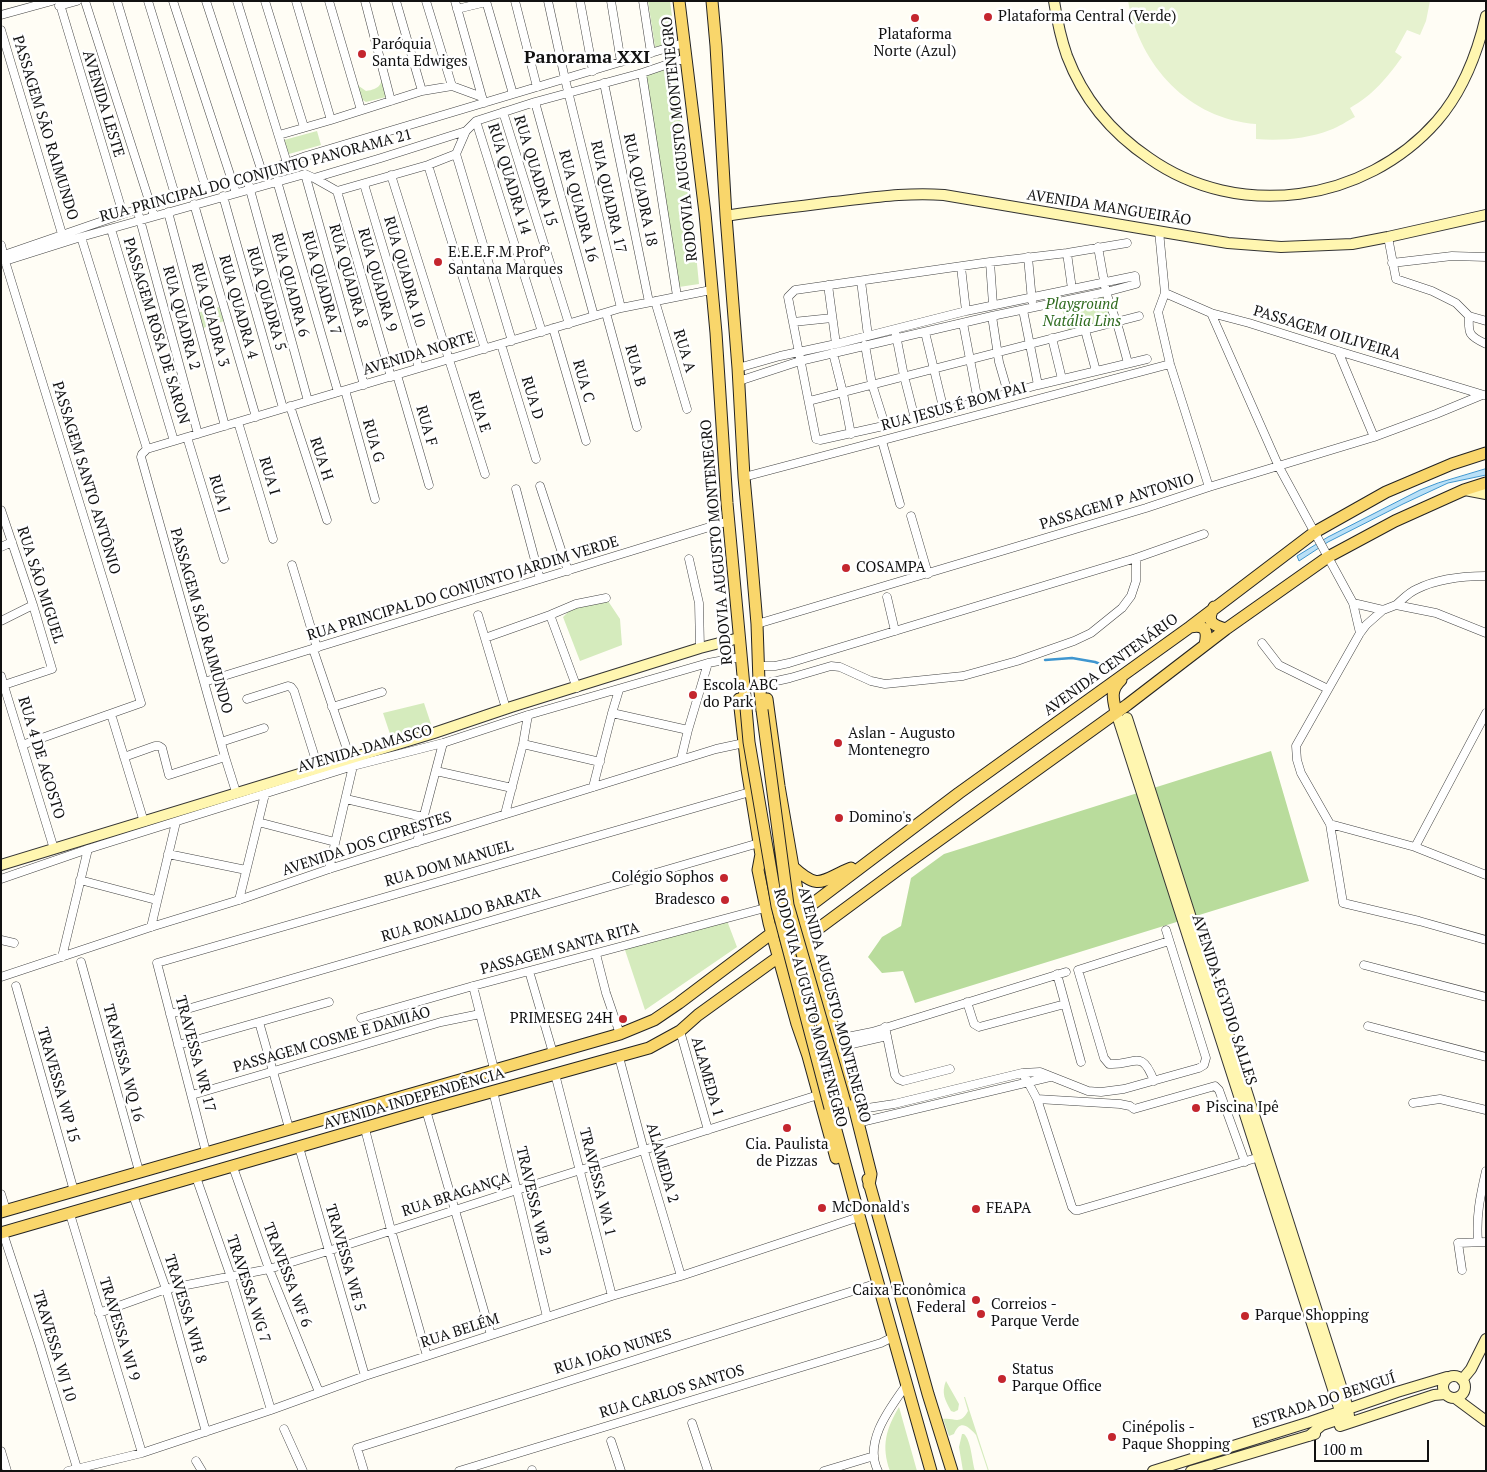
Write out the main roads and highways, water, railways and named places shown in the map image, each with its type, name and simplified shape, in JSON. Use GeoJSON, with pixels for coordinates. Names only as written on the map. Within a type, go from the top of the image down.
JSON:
{"type":"FeatureCollection","features":[{"type":"Feature","properties":{"kind":"main road","name":"RODOVIA AUGUSTO MONTENEGRO"},"geometry":{"type":"LineString","coordinates":[[680,1],[705,213],[717,342],[729,521],[742,671],[738,685],[750,792],[760,849],[758,870],[778,957],[788,986],[851,1210],[859,1214],[931,1471]]}},
{"type":"Feature","properties":{"kind":"main road","name":"RODOVIA AUGUSTO MONTENEGRO"},"geometry":{"type":"LineString","coordinates":[[712,1],[744,476],[757,624],[758,666],[761,683],[767,698],[779,786],[807,938],[837,1039],[871,1174],[870,1185],[928,1394],[952,1471]]}},
{"type":"Feature","properties":{"kind":"main road","name":"AVENIDA CENTENÁRIO"},"geometry":{"type":"LineString","coordinates":[[772,933],[959,793],[1316,534],[1386,492],[1486,452]]}},
{"type":"Feature","properties":{"kind":"main road"},"geometry":{"type":"LineString","coordinates":[[807,938],[1121,715],[1127,705],[1327,555],[1395,521],[1464,490],[1486,483]]}},
{"type":"Feature","properties":{"kind":"main road"},"geometry":{"type":"LineString","coordinates":[[1214,607],[1210,615],[1213,624],[1226,629]]}},
{"type":"Feature","properties":{"kind":"main road"},"geometry":{"type":"LineString","coordinates":[[1190,627],[1199,625],[1203,627],[1207,636],[1205,645]]}},
{"type":"Feature","properties":{"kind":"main road"},"geometry":{"type":"LineString","coordinates":[[1121,715],[1113,690],[1137,665]]}},
{"type":"Feature","properties":{"kind":"main road","name":"AVENIDA AUGUSTO MONTENEGRO"},"geometry":{"type":"LineString","coordinates":[[742,671],[749,742],[777,906],[859,1214]]}},
{"type":"Feature","properties":{"kind":"main road","name":"AVENIDA AUGUSTO MONTENEGRO"},"geometry":{"type":"LineString","coordinates":[[761,683],[762,710],[788,905],[870,1185]]}},
{"type":"Feature","properties":{"kind":"main road"},"geometry":{"type":"LineString","coordinates":[[760,849],[770,909],[779,916],[790,913],[794,903],[793,870]]}},
{"type":"Feature","properties":{"kind":"main road"},"geometry":{"type":"LineString","coordinates":[[793,870],[810,880],[822,882],[848,869],[864,864]]}},
{"type":"Feature","properties":{"kind":"main road"},"geometry":{"type":"LineString","coordinates":[[812,955],[826,924]]}},
{"type":"Feature","properties":{"kind":"main road","name":"AVENIDA INDEPENDÊNCIA"},"geometry":{"type":"LineString","coordinates":[[4,1211],[620,1034],[654,1020],[772,933]]}},
{"type":"Feature","properties":{"kind":"main road","name":"AVENIDA INDEPENDÊNCIA"},"geometry":{"type":"LineString","coordinates":[[2,1233],[426,1110],[649,1048],[680,1031],[698,1015],[807,938]]}},
{"type":"Feature","properties":{"kind":"main road"},"geometry":{"type":"LineString","coordinates":[[788,986],[787,968],[793,960],[803,957],[808,958],[815,969]]}},
{"type":"Feature","properties":{"kind":"water"},"geometry":{"type":"Polygon","coordinates":[[[1486,469],[1486,475],[1448,483],[1328,542],[1299,561],[1297,556],[1328,537],[1420,490],[1486,469]]]}},
{"type":"Feature","properties":{"kind":"waterway"},"geometry":{"type":"LineString","coordinates":[[1045,660],[1072,658],[1095,662],[1113,669]]}},
{"type":"Feature","properties":{"kind":"place","name":"Plataforma Central (Verde)"},"geometry":{"type":"Point","coordinates":[988,17]}},
{"type":"Feature","properties":{"kind":"place","name":"Plataforma Norte (Azul)"},"geometry":{"type":"Point","coordinates":[915,18]}},
{"type":"Feature","properties":{"kind":"place","name":"Paróquia Santa Edwiges"},"geometry":{"type":"Point","coordinates":[362,54]}},
{"type":"Feature","properties":{"kind":"place","name":"E.E.E.F.M Profº Santana Marques"},"geometry":{"type":"Point","coordinates":[438,262]}},
{"type":"Feature","properties":{"kind":"place","name":"COSAMPA"},"geometry":{"type":"Point","coordinates":[846,568]}},
{"type":"Feature","properties":{"kind":"place","name":"Escola ABC do Park"},"geometry":{"type":"Point","coordinates":[693,695]}},
{"type":"Feature","properties":{"kind":"place","name":"Aslan - Augusto Montenegro"},"geometry":{"type":"Point","coordinates":[838,743]}},
{"type":"Feature","properties":{"kind":"place","name":"Domino's"},"geometry":{"type":"Point","coordinates":[839,818]}},
{"type":"Feature","properties":{"kind":"place","name":"Colégio Sophos"},"geometry":{"type":"Point","coordinates":[724,878]}},
{"type":"Feature","properties":{"kind":"place","name":"Bradesco"},"geometry":{"type":"Point","coordinates":[725,900]}},
{"type":"Feature","properties":{"kind":"place","name":"PRIMESEG 24H"},"geometry":{"type":"Point","coordinates":[623,1019]}},
{"type":"Feature","properties":{"kind":"place","name":"Piscina Ipê"},"geometry":{"type":"Point","coordinates":[1196,1108]}},
{"type":"Feature","properties":{"kind":"place","name":"Cia. Paulista de Pizzas"},"geometry":{"type":"Point","coordinates":[787,1128]}},
{"type":"Feature","properties":{"kind":"place","name":"McDonald's"},"geometry":{"type":"Point","coordinates":[822,1208]}},
{"type":"Feature","properties":{"kind":"place","name":"FEAPA"},"geometry":{"type":"Point","coordinates":[976,1209]}},
{"type":"Feature","properties":{"kind":"place","name":"Caixa Econômica Federal"},"geometry":{"type":"Point","coordinates":[976,1300]}},
{"type":"Feature","properties":{"kind":"place","name":"Correios - Parque Verde"},"geometry":{"type":"Point","coordinates":[981,1314]}},
{"type":"Feature","properties":{"kind":"place","name":"Parque Shopping"},"geometry":{"type":"Point","coordinates":[1245,1316]}},
{"type":"Feature","properties":{"kind":"place","name":"Status Parque Office"},"geometry":{"type":"Point","coordinates":[1002,1379]}},
{"type":"Feature","properties":{"kind":"place","name":"Cinépolis - Paque Shopping"},"geometry":{"type":"Point","coordinates":[1112,1437]}},
{"type":"Feature","properties":{"kind":"district","name":"Panorama XXI"},"geometry":{"type":"Point","coordinates":[587,58]}},
{"type":"Feature","properties":{"kind":"park label","name":"Playground Natália Lins"},"geometry":{"type":"Point","coordinates":[1082,314]}}]}
